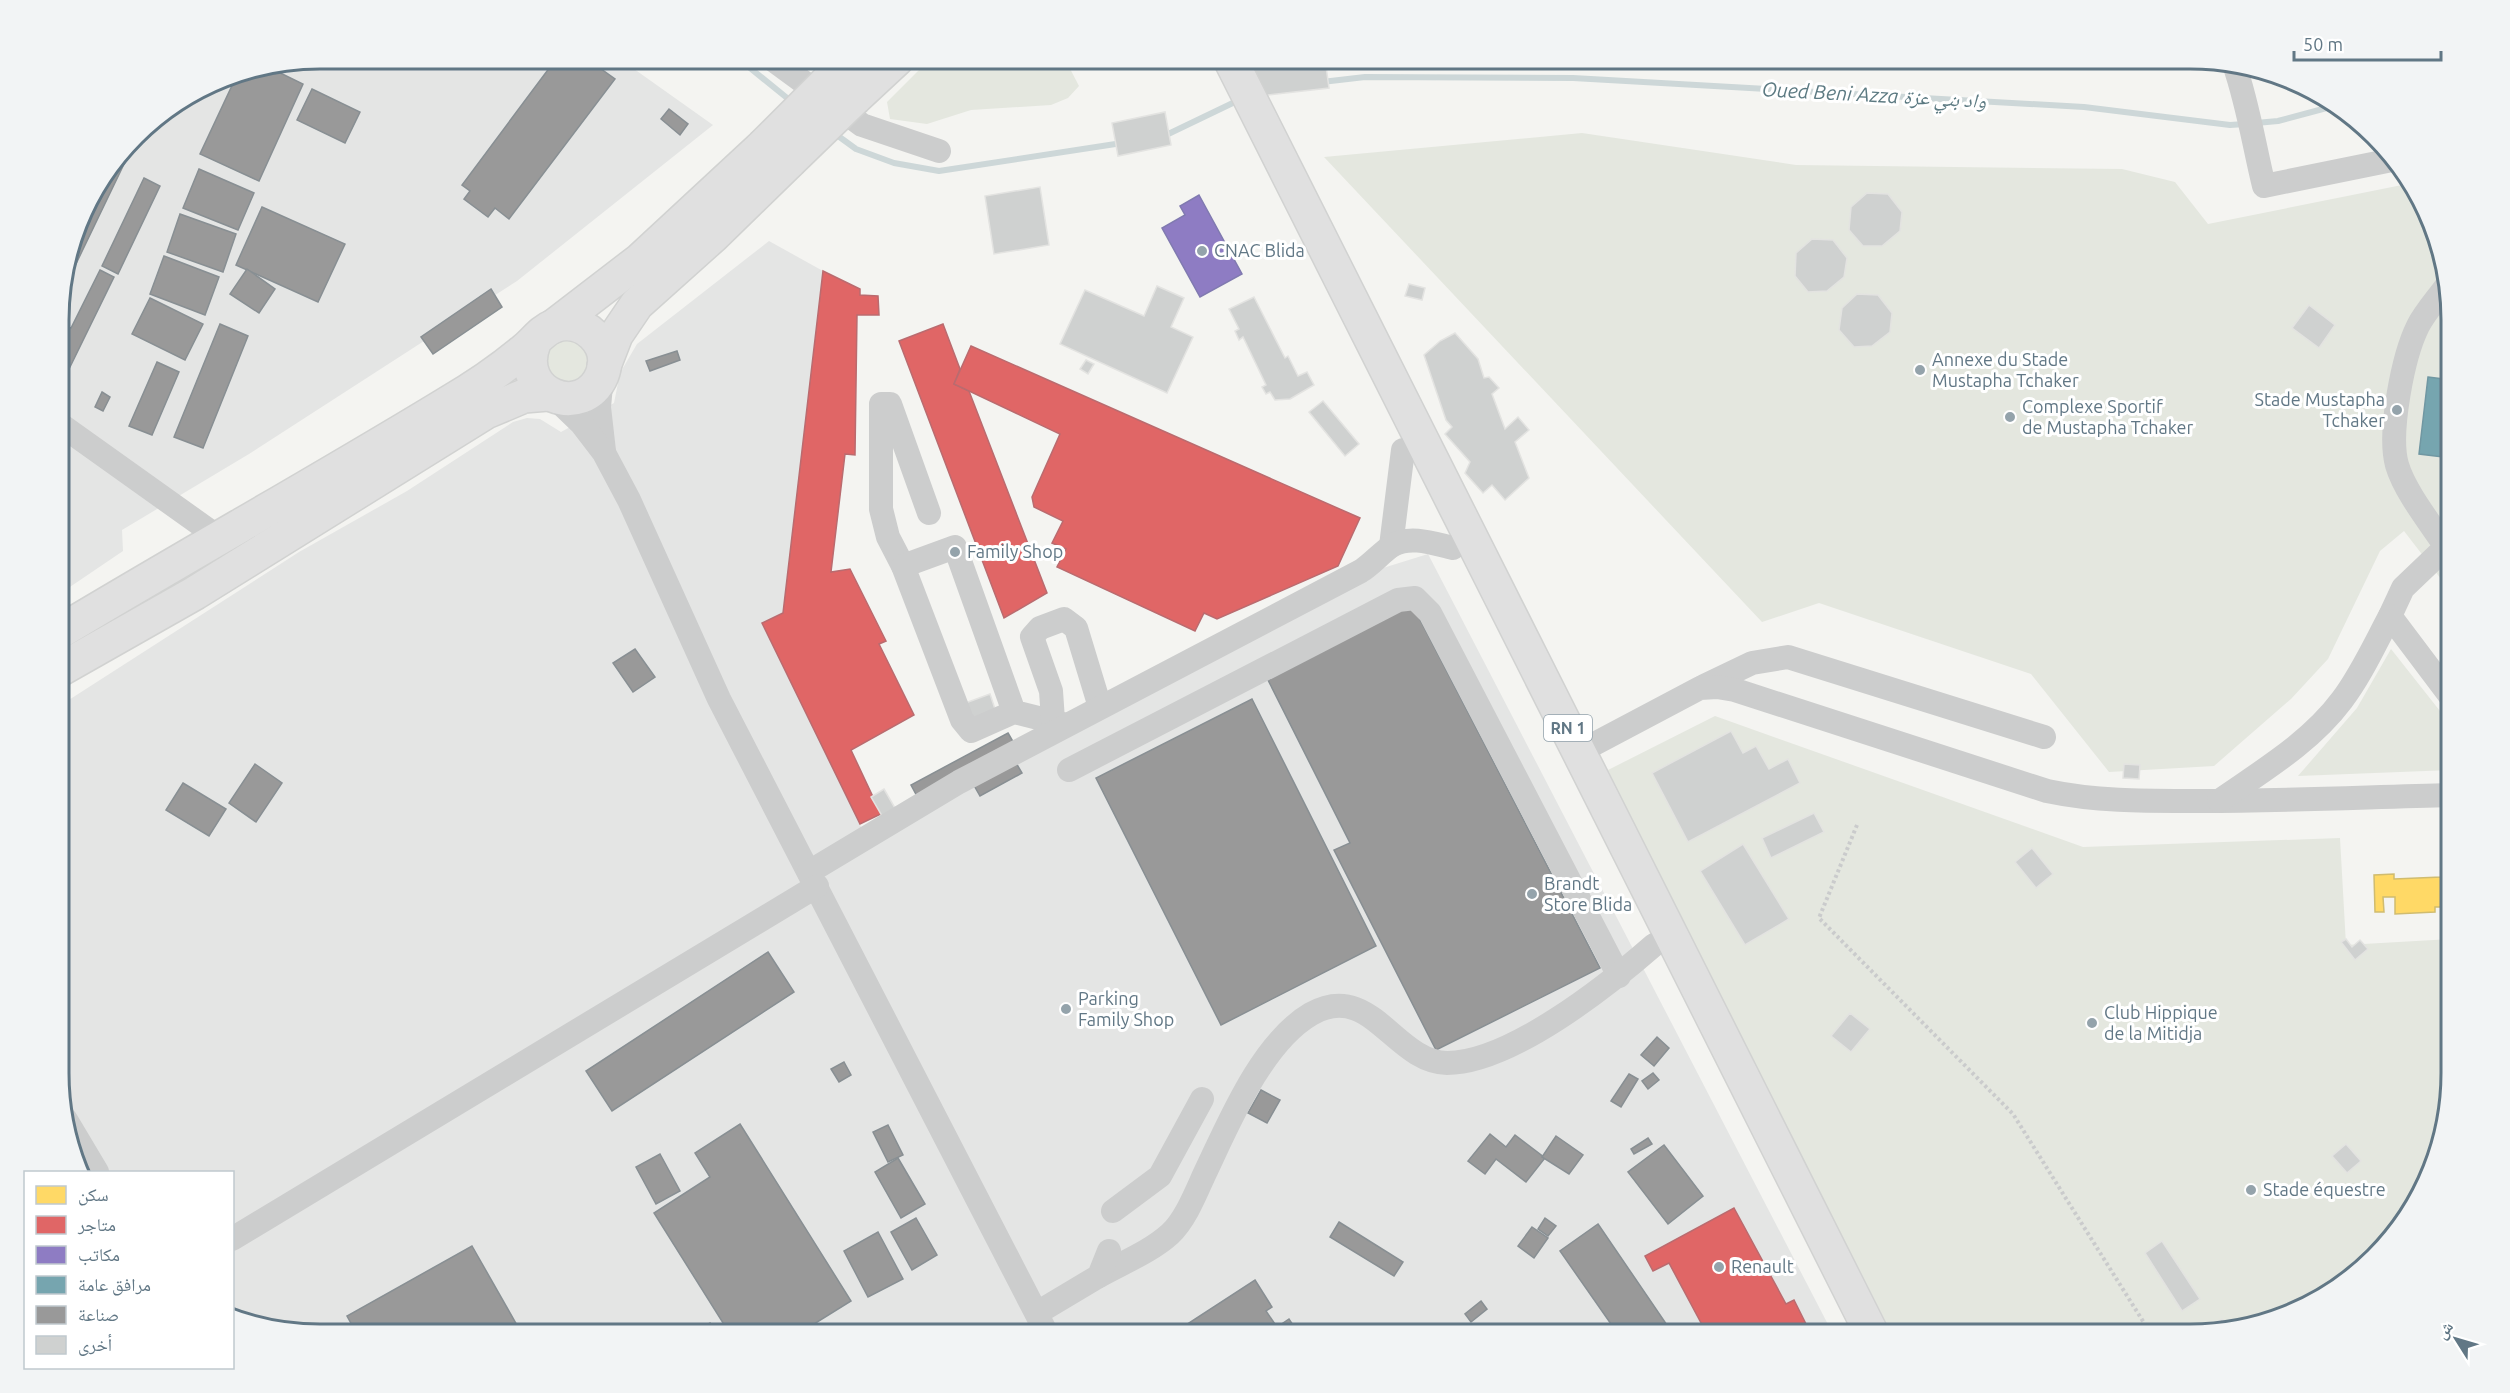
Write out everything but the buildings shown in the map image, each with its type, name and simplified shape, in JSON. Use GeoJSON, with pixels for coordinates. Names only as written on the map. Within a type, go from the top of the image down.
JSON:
{"type":"FeatureCollection","features":[{"type":"Feature","properties":{"kind":"highway"},"geometry":{"type":"LineString","coordinates":[[69,664],[195,593],[486,411],[524,396],[551,395],[573,398],[590,390],[603,371],[616,335],[637,304],[713,236],[776,154],[846,79],[870,69]]}},
{"type":"Feature","properties":{"kind":"highway","name":"RN 1"},"geometry":{"type":"LineString","coordinates":[[1223,69],[1581,751],[1867,1324]]}},
{"type":"Feature","properties":{"kind":"highway","name":"RN 1"},"geometry":{"type":"LineString","coordinates":[[1253,126],[1403,450],[1654,945],[1842,1324]]}},
{"type":"Feature","properties":{"kind":"highway"},"geometry":{"type":"LineString","coordinates":[[69,626],[218,537],[305,490],[470,390],[776,154]]}},
{"type":"Feature","properties":{"kind":"highway"},"geometry":{"type":"LineString","coordinates":[[551,395],[537,384],[531,371],[530,357],[544,334],[573,324],[591,332],[602,347],[603,371]]}},
{"type":"Feature","properties":{"kind":"street"},"geometry":{"type":"LineString","coordinates":[[787,69],[862,125],[939,151]]}},
{"type":"Feature","properties":{"kind":"street"},"geometry":{"type":"LineString","coordinates":[[2237,74],[2247,103],[2251,132],[2264,186],[2384,162]]}},
{"type":"Feature","properties":{"kind":"street"},"geometry":{"type":"LineString","coordinates":[[2440,296],[2418,325],[2402,371],[2394,440],[2397,465],[2401,474],[2441,540]]}},
{"type":"Feature","properties":{"kind":"street"},"geometry":{"type":"LineString","coordinates":[[603,371],[599,406],[604,453]]}},
{"type":"Feature","properties":{"kind":"street"},"geometry":{"type":"LineString","coordinates":[[551,395],[581,423],[604,453],[629,500],[719,699],[1042,1324],[1099,1276],[1170,1234],[1197,1190],[1251,1080],[1287,1035],[1309,1015],[1331,1005],[1352,1006],[1421,1055],[1446,1063],[1462,1061],[1495,1051],[1559,1018],[1593,997],[1654,945]]}},
{"type":"Feature","properties":{"kind":"street"},"geometry":{"type":"LineString","coordinates":[[929,513],[890,404],[880,404],[881,509],[888,537],[903,566],[962,720],[971,731],[1014,712],[1059,723]]}},
{"type":"Feature","properties":{"kind":"street"},"geometry":{"type":"LineString","coordinates":[[69,431],[218,537]]}},
{"type":"Feature","properties":{"kind":"street"},"geometry":{"type":"LineString","coordinates":[[1391,546],[1403,450]]}},
{"type":"Feature","properties":{"kind":"street"},"geometry":{"type":"LineString","coordinates":[[234,1238],[813,879],[959,782],[1059,723],[1100,707],[1361,571],[1379,559],[1391,546],[1401,542],[1425,541],[1453,548]]}},
{"type":"Feature","properties":{"kind":"street"},"geometry":{"type":"LineString","coordinates":[[903,566],[955,547],[1014,712]]}},
{"type":"Feature","properties":{"kind":"street"},"geometry":{"type":"LineString","coordinates":[[2218,801],[2297,747],[2320,725],[2343,699],[2390,616],[2403,588],[2441,553]]}},
{"type":"Feature","properties":{"kind":"street"},"geometry":{"type":"LineString","coordinates":[[1069,770],[1398,600],[1415,598],[1430,613],[1619,976]]}},
{"type":"Feature","properties":{"kind":"street"},"geometry":{"type":"LineString","coordinates":[[2390,616],[2441,684]]}},
{"type":"Feature","properties":{"kind":"street"},"geometry":{"type":"LineString","coordinates":[[1059,723],[1051,691],[1032,638],[1040,628],[1064,619],[1076,628],[1100,707]]}},
{"type":"Feature","properties":{"kind":"street"},"geometry":{"type":"LineString","coordinates":[[1581,751],[1752,663],[1788,657],[2044,737]]}},
{"type":"Feature","properties":{"kind":"street"},"geometry":{"type":"LineString","coordinates":[[1700,688],[1718,687],[1735,690],[2047,792],[2108,801],[2218,801],[2441,795]]}},
{"type":"Feature","properties":{"kind":"street"},"geometry":{"type":"LineString","coordinates":[[1113,1211],[1160,1176],[1202,1099]]}},
{"type":"Feature","properties":{"kind":"street"},"geometry":{"type":"LineString","coordinates":[[79,1142],[96,1171]]}},
{"type":"Feature","properties":{"kind":"street"},"geometry":{"type":"LineString","coordinates":[[1099,1276],[1109,1251]]}},
{"type":"Feature","properties":{"kind":"path"},"geometry":{"type":"LineString","coordinates":[[1857,825],[1819,918],[2013,1114],[2145,1324]]}},
{"type":"Feature","properties":{"kind":"shaded area"},"geometry":{"type":"Polygon","coordinates":[[[320,69],[634,69],[713,125],[517,281],[249,454],[122,530],[123,551],[69,588],[71,287],[82,239],[103,194],[131,155],[167,121],[194,103],[224,88],[239,82],[287,71],[320,69]]]}},
{"type":"Feature","properties":{"kind":"shaded area"},"geometry":{"type":"Polygon","coordinates":[[[920,69],[1070,69],[1079,86],[1068,98],[1051,105],[971,110],[927,124],[890,119],[887,102],[920,69]]]}},
{"type":"Feature","properties":{"kind":"shaded area","name":"Annexe du Stade Mustapha Tchaker"},"geometry":{"type":"Polygon","coordinates":[[[1582,133],[1796,165],[2122,169],[2175,182],[2208,224],[2401,185],[2428,239],[2439,287],[2441,579],[2404,531],[2380,551],[2328,659],[2291,699],[2214,766],[2109,772],[2031,674],[1819,603],[1762,622],[1324,157],[1582,133]]]}},
{"type":"Feature","properties":{"kind":"shaded area"},"geometry":{"type":"Polygon","coordinates":[[[769,241],[823,271],[783,613],[762,623],[866,837],[1383,568],[1428,554],[1828,1324],[320,1324],[287,1322],[234,1309],[234,1171],[89,1171],[82,1154],[71,1106],[69,1073],[69,700],[299,552],[407,491],[513,422],[527,418],[540,419],[561,432],[614,403],[620,373],[637,344],[769,241]]]}},
{"type":"Feature","properties":{"kind":"shaded area"},"geometry":{"type":"Polygon","coordinates":[[[567,341],[582,347],[588,362],[582,377],[567,383],[552,377],[546,362],[552,347],[567,341]]]}},
{"type":"Feature","properties":{"kind":"shaded area"},"geometry":{"type":"Polygon","coordinates":[[[2391,649],[2441,712],[2441,770],[2298,776],[2357,708],[2391,649]]]}},
{"type":"Feature","properties":{"kind":"shaded area","name":"Club Hippique de la Mitidja"},"geometry":{"type":"Polygon","coordinates":[[[1715,716],[2083,847],[2340,838],[2346,945],[2441,940],[2439,1106],[2428,1154],[2415,1184],[2389,1226],[2355,1262],[2316,1290],[2271,1311],[2223,1322],[2190,1324],[1887,1324],[1711,980],[1608,770],[1715,716]]]}},
{"type":"Feature","properties":{"kind":"waterway","name":"Oued Beni Azza واد بني عزة"},"geometry":{"type":"LineString","coordinates":[[751,69],[792,102]]}},
{"type":"Feature","properties":{"kind":"waterway","name":"Oued Beni Azza واد بني عزة"},"geometry":{"type":"LineString","coordinates":[[1322,82],[1365,77],[1573,78],[2084,107],[2230,125],[2245,124]]}},
{"type":"Feature","properties":{"kind":"waterway","name":"Oued Beni Azza واد بني عزة"},"geometry":{"type":"LineString","coordinates":[[1162,137],[1239,100]]}},
{"type":"Feature","properties":{"kind":"waterway","name":"Oued Beni Azza واد بني عزة"},"geometry":{"type":"LineString","coordinates":[[2256,123],[2278,121],[2325,108]]}},
{"type":"Feature","properties":{"kind":"waterway","name":"Oued Beni Azza واد بني عزة"},"geometry":{"type":"LineString","coordinates":[[834,133],[856,149],[894,163],[939,171],[1122,143]]}},
{"type":"Feature","properties":{"kind":"place","name":"CNAC Blida"},"geometry":{"type":"Point","coordinates":[1202,251]}},
{"type":"Feature","properties":{"kind":"place","name":"Annexe du Stade Mustapha Tchaker"},"geometry":{"type":"Point","coordinates":[1920,370]}},
{"type":"Feature","properties":{"kind":"place","name":"Stade Mustapha Tchaker"},"geometry":{"type":"Point","coordinates":[2397,410]}},
{"type":"Feature","properties":{"kind":"place","name":"Complexe Sportif de Mustapha Tchaker"},"geometry":{"type":"Point","coordinates":[2010,417]}},
{"type":"Feature","properties":{"kind":"place","name":"Family Shop"},"geometry":{"type":"Point","coordinates":[955,552]}},
{"type":"Feature","properties":{"kind":"place","name":"Brandt Store Blida"},"geometry":{"type":"Point","coordinates":[1532,894]}},
{"type":"Feature","properties":{"kind":"place","name":"Parking Family Shop"},"geometry":{"type":"Point","coordinates":[1066,1009]}},
{"type":"Feature","properties":{"kind":"place","name":"Club Hippique de la Mitidja"},"geometry":{"type":"Point","coordinates":[2092,1023]}},
{"type":"Feature","properties":{"kind":"place","name":"Stade équestre"},"geometry":{"type":"Point","coordinates":[2251,1190]}},
{"type":"Feature","properties":{"kind":"place","name":"Renault"},"geometry":{"type":"Point","coordinates":[1719,1267]}}]}
